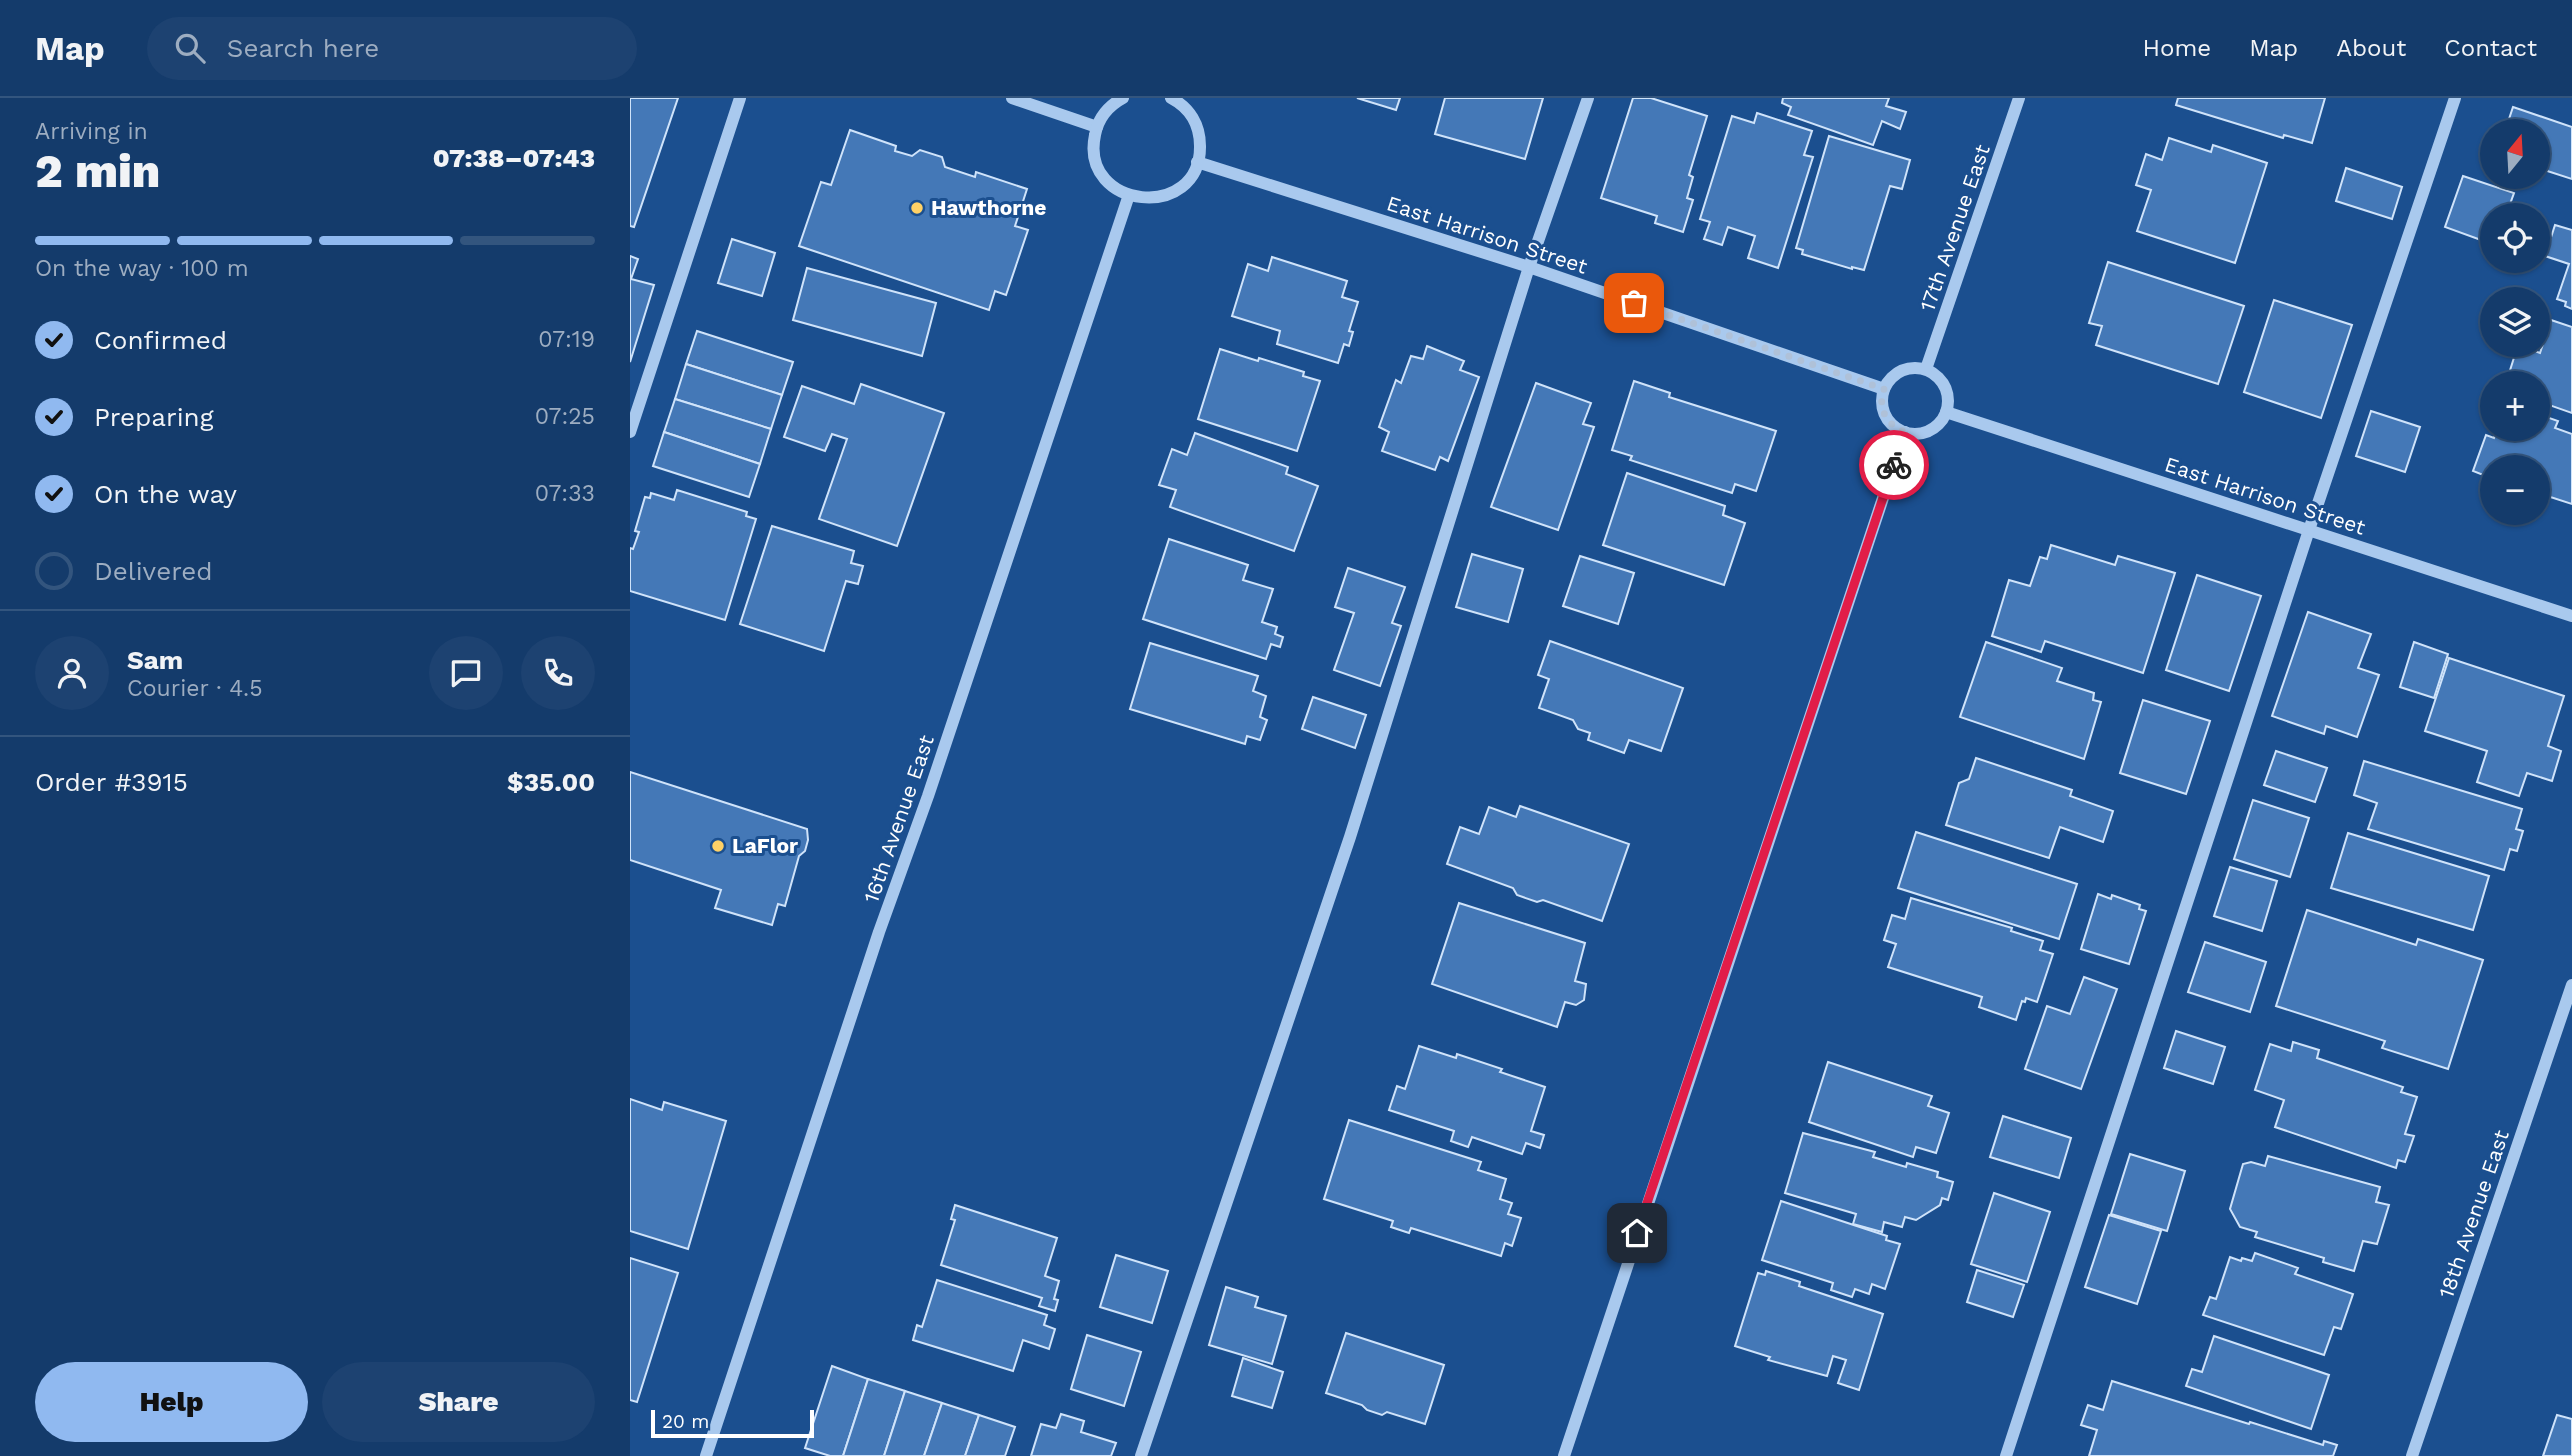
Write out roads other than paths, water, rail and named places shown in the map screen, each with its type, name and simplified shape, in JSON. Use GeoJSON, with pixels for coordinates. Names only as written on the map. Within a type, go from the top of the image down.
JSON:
{"type":"FeatureCollection","features":[{"type":"Feature","properties":{"kind":"street"},"geometry":{"type":"LineString","coordinates":[[630,432],[740,98]]}},
{"type":"Feature","properties":{"kind":"street"},"geometry":{"type":"LineString","coordinates":[[1012,98],[1097,127]]}},
{"type":"Feature","properties":{"kind":"street"},"geometry":{"type":"LineString","coordinates":[[1123,98],[1105,111],[1097,127],[1093,144],[1096,162],[1104,178],[1116,189],[1129,195],[1151,199],[1168,195],[1183,185],[1194,172],[1200,155],[1200,137],[1195,121],[1184,107],[1171,98]]}},
{"type":"Feature","properties":{"kind":"street"},"geometry":{"type":"LineString","coordinates":[[1141,1456],[1350,838],[1529,267],[1588,98]]}},
{"type":"Feature","properties":{"kind":"street","name":"17th Avenue East"},"geometry":{"type":"LineString","coordinates":[[1926,369],[2019,98]]}},
{"type":"Feature","properties":{"kind":"street"},"geometry":{"type":"LineString","coordinates":[[2006,1456],[2309,530],[2455,98]]}},
{"type":"Feature","properties":{"kind":"street","name":"East Harrison Street"},"geometry":{"type":"LineString","coordinates":[[1197,162],[1529,267],[1884,389]]}},
{"type":"Feature","properties":{"kind":"street","name":"16th Avenue East"},"geometry":{"type":"LineString","coordinates":[[706,1456],[875,945],[928,796],[1129,195]]}},
{"type":"Feature","properties":{"kind":"street"},"geometry":{"type":"LineString","coordinates":[[1910,367],[1926,369],[1941,380],[1947,390],[1946,412],[1940,423],[1931,430],[1921,434],[1905,432],[1892,425],[1885,417],[1882,407],[1884,389],[1891,377],[1899,371],[1910,367]]}},
{"type":"Feature","properties":{"kind":"street","name":"East Harrison Street"},"geometry":{"type":"LineString","coordinates":[[1946,412],[2572,616]]}},
{"type":"Feature","properties":{"kind":"street"},"geometry":{"type":"LineString","coordinates":[[1564,1456],[1905,432]]}},
{"type":"Feature","properties":{"kind":"street","name":"18th Avenue East"},"geometry":{"type":"LineString","coordinates":[[2413,1456],[2572,985]]}},
{"type":"Feature","properties":{"kind":"place","name":"Hawthorne"},"geometry":{"type":"Point","coordinates":[917,208]}},
{"type":"Feature","properties":{"kind":"place","name":"LaFlor"},"geometry":{"type":"Point","coordinates":[718,846]}}]}
